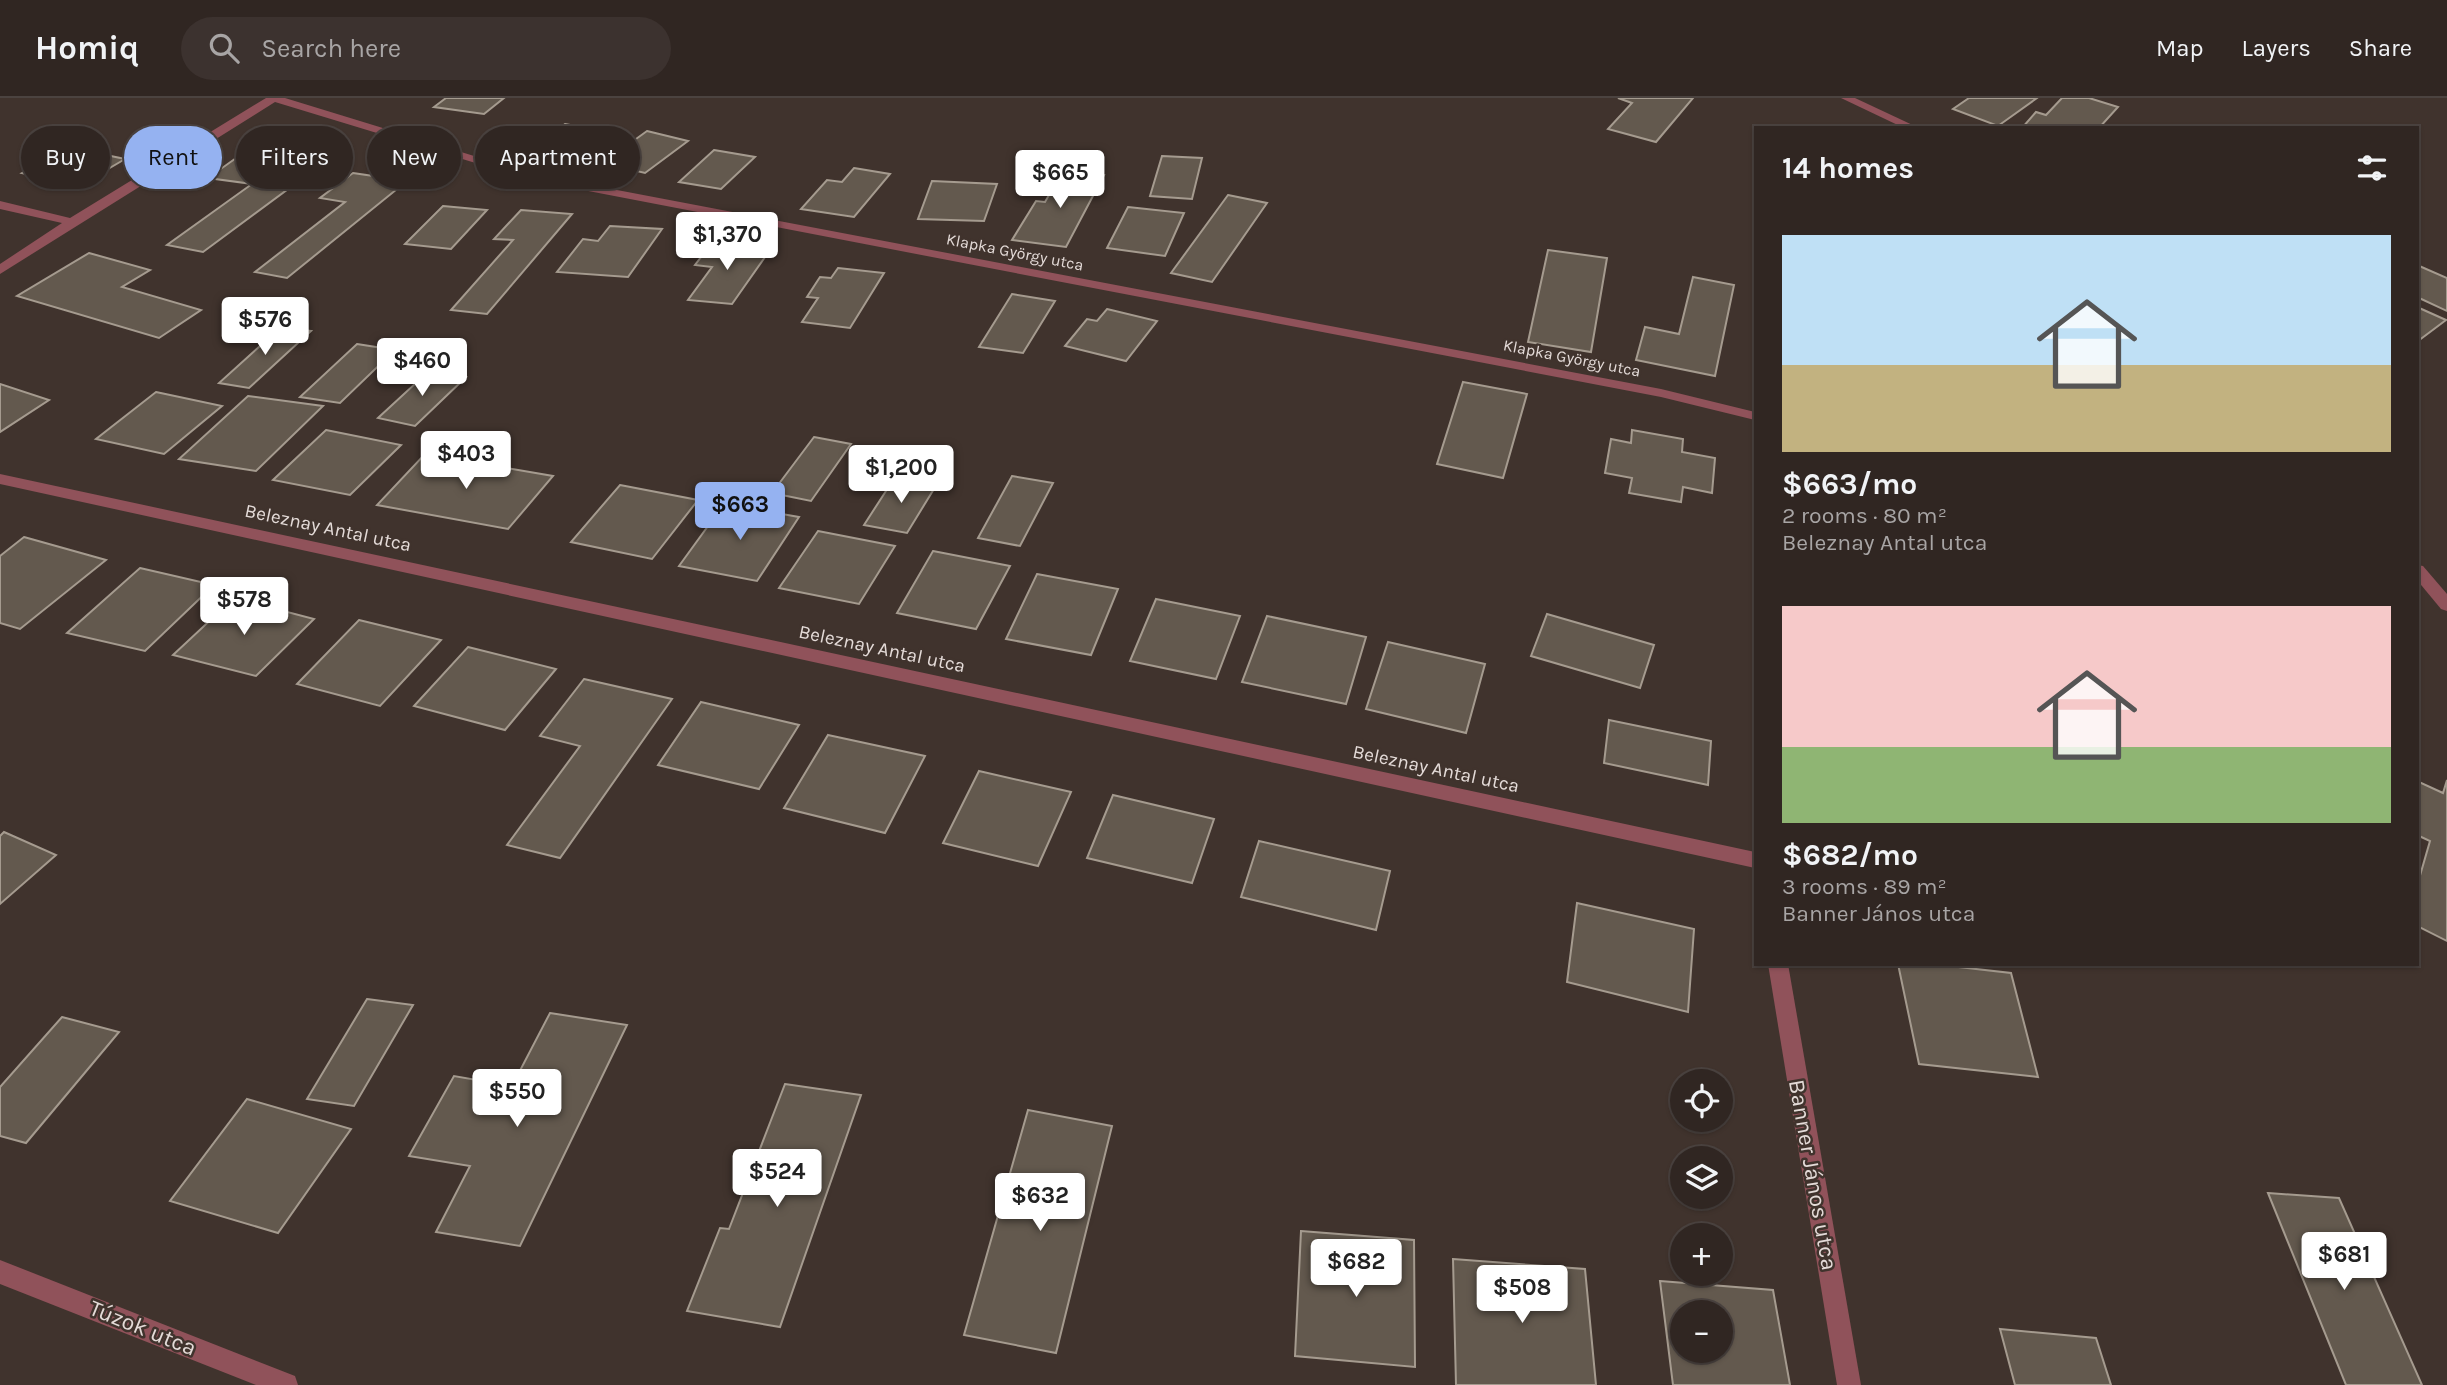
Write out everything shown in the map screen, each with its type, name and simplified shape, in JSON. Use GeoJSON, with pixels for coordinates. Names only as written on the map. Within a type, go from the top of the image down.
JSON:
{"type":"FeatureCollection","features":[{"type":"Feature","properties":{"kind":"street"},"geometry":{"type":"LineString","coordinates":[[0,270],[72,222],[274,98]]}},
{"type":"Feature","properties":{"kind":"street","name":"Klapka György utca"},"geometry":{"type":"LineString","coordinates":[[274,98],[531,177],[1661,393],[1754,416]]}},
{"type":"Feature","properties":{"kind":"street"},"geometry":{"type":"LineString","coordinates":[[1846,98],[1909,126]]}},
{"type":"Feature","properties":{"kind":"street"},"geometry":{"type":"LineString","coordinates":[[0,205],[72,222]]}},
{"type":"Feature","properties":{"kind":"street","name":"Beleznay Antal utca"},"geometry":{"type":"LineString","coordinates":[[0,479],[1754,860]]}},
{"type":"Feature","properties":{"kind":"street"},"geometry":{"type":"LineString","coordinates":[[2419,572],[2447,606]]}},
{"type":"Feature","properties":{"kind":"street","name":"Banner János utca"},"geometry":{"type":"LineString","coordinates":[[1778,966],[1849,1385]]}},
{"type":"Feature","properties":{"kind":"street","name":"Túzok utca"},"geometry":{"type":"LineString","coordinates":[[0,1272],[286,1385]]}},
{"type":"Feature","properties":{"kind":"building"},"geometry":{"type":"Polygon","coordinates":[[[446,98],[504,98],[484,114],[434,107],[446,98]]]}},
{"type":"Feature","properties":{"kind":"building"},"geometry":{"type":"Polygon","coordinates":[[[1618,98],[1693,98],[1656,142],[1608,129],[1632,103],[1618,98]]]}},
{"type":"Feature","properties":{"kind":"building"},"geometry":{"type":"Polygon","coordinates":[[[1969,98],[2037,98],[1998,126],[1953,109],[1969,98]]]}},
{"type":"Feature","properties":{"kind":"building"},"geometry":{"type":"Polygon","coordinates":[[[2062,98],[2089,98],[2118,107],[2101,126],[2024,126],[2036,112],[2046,115],[2062,98]]]}},
{"type":"Feature","properties":{"kind":"building"},"geometry":{"type":"Polygon","coordinates":[[[647,131],[688,141],[645,173],[640,172],[640,136],[647,131]]]}},
{"type":"Feature","properties":{"kind":"building"},"geometry":{"type":"Polygon","coordinates":[[[714,150],[755,157],[721,189],[679,182],[714,150]]]}},
{"type":"Feature","properties":{"kind":"building"},"geometry":{"type":"Polygon","coordinates":[[[110,156],[124,160],[110,168],[110,156]]]}},
{"type":"Feature","properties":{"kind":"building"},"geometry":{"type":"Polygon","coordinates":[[[1162,156],[1202,158],[1192,199],[1150,196],[1162,156]]]}},
{"type":"Feature","properties":{"kind":"building"},"geometry":{"type":"Polygon","coordinates":[[[236,158],[236,182],[222,180],[222,168],[236,158]]]}},
{"type":"Feature","properties":{"kind":"building"},"geometry":{"type":"Polygon","coordinates":[[[854,168],[890,174],[854,217],[801,209],[827,180],[842,182],[854,168]]]}},
{"type":"Feature","properties":{"kind":"building"},"geometry":{"type":"Polygon","coordinates":[[[1063,171],[1104,175],[1066,247],[1012,240],[1036,201],[1045,202],[1063,171]]]}},
{"type":"Feature","properties":{"kind":"building"},"geometry":{"type":"Polygon","coordinates":[[[353,173],[367,175],[367,189],[397,189],[287,278],[255,272],[345,202],[320,198],[332,189],[353,189],[353,173]]]}},
{"type":"Feature","properties":{"kind":"building"},"geometry":{"type":"Polygon","coordinates":[[[932,181],[997,184],[984,221],[918,219],[932,181]]]}},
{"type":"Feature","properties":{"kind":"building"},"geometry":{"type":"Polygon","coordinates":[[[245,189],[288,189],[203,252],[167,245],[245,189]]]}},
{"type":"Feature","properties":{"kind":"building"},"geometry":{"type":"Polygon","coordinates":[[[1228,195],[1267,203],[1212,282],[1171,273],[1228,195]]]}},
{"type":"Feature","properties":{"kind":"building"},"geometry":{"type":"Polygon","coordinates":[[[443,206],[487,210],[451,249],[405,244],[443,206]]]}},
{"type":"Feature","properties":{"kind":"building"},"geometry":{"type":"Polygon","coordinates":[[[1128,207],[1184,213],[1165,256],[1107,248],[1128,207]]]}},
{"type":"Feature","properties":{"kind":"building"},"geometry":{"type":"Polygon","coordinates":[[[521,210],[572,214],[487,314],[451,310],[513,240],[494,239],[521,210]]]}},
{"type":"Feature","properties":{"kind":"building"},"geometry":{"type":"Polygon","coordinates":[[[610,226],[662,229],[628,277],[557,272],[583,239],[598,241],[610,226]]]}},
{"type":"Feature","properties":{"kind":"building"},"geometry":{"type":"Polygon","coordinates":[[[711,244],[770,250],[732,304],[688,300],[712,267],[695,265],[711,244]]]}},
{"type":"Feature","properties":{"kind":"building"},"geometry":{"type":"Polygon","coordinates":[[[1548,250],[1607,258],[1591,352],[1528,342],[1548,250]]]}},
{"type":"Feature","properties":{"kind":"building"},"geometry":{"type":"Polygon","coordinates":[[[89,253],[150,270],[122,287],[201,310],[159,338],[17,296],[89,253]]]}},
{"type":"Feature","properties":{"kind":"building"},"geometry":{"type":"Polygon","coordinates":[[[2419,266],[2447,278],[2447,311],[2419,298],[2419,266]]]}},
{"type":"Feature","properties":{"kind":"building"},"geometry":{"type":"Polygon","coordinates":[[[838,268],[884,273],[850,328],[802,322],[818,298],[807,297],[820,277],[831,278],[838,268]]]}},
{"type":"Feature","properties":{"kind":"building"},"geometry":{"type":"Polygon","coordinates":[[[1693,277],[1734,285],[1715,376],[1636,360],[1645,327],[1679,334],[1693,277]]]}},
{"type":"Feature","properties":{"kind":"building"},"geometry":{"type":"Polygon","coordinates":[[[1012,294],[1055,301],[1023,353],[979,347],[1012,294]]]}},
{"type":"Feature","properties":{"kind":"building"},"geometry":{"type":"Polygon","coordinates":[[[2419,308],[2446,320],[2419,340],[2419,308]]]}},
{"type":"Feature","properties":{"kind":"building"},"geometry":{"type":"Polygon","coordinates":[[[1107,309],[1157,321],[1126,361],[1065,346],[1087,319],[1097,321],[1107,309]]]}},
{"type":"Feature","properties":{"kind":"building"},"geometry":{"type":"Polygon","coordinates":[[[281,327],[311,331],[249,388],[219,383],[281,327]]]}},
{"type":"Feature","properties":{"kind":"building"},"geometry":{"type":"Polygon","coordinates":[[[357,344],[395,350],[340,403],[300,397],[357,344]]]}},
{"type":"Feature","properties":{"kind":"building"},"geometry":{"type":"Polygon","coordinates":[[[430,370],[466,377],[415,426],[378,418],[430,370]]]}},
{"type":"Feature","properties":{"kind":"building"},"geometry":{"type":"Polygon","coordinates":[[[1463,382],[1527,394],[1503,478],[1437,464],[1463,382]]]}},
{"type":"Feature","properties":{"kind":"building"},"geometry":{"type":"Polygon","coordinates":[[[0,384],[49,400],[0,432],[0,384]]]}},
{"type":"Feature","properties":{"kind":"building"},"geometry":{"type":"Polygon","coordinates":[[[156,392],[222,406],[164,454],[96,439],[156,392]]]}},
{"type":"Feature","properties":{"kind":"building"},"geometry":{"type":"Polygon","coordinates":[[[248,396],[323,406],[256,471],[179,459],[248,396]]]}},
{"type":"Feature","properties":{"kind":"building"},"geometry":{"type":"Polygon","coordinates":[[[326,430],[401,445],[350,495],[273,480],[326,430]]]}},
{"type":"Feature","properties":{"kind":"building"},"geometry":{"type":"Polygon","coordinates":[[[1632,430],[1683,439],[1682,452],[1715,458],[1712,493],[1683,487],[1681,502],[1629,493],[1632,478],[1605,473],[1611,439],[1631,443],[1632,430]]]}},
{"type":"Feature","properties":{"kind":"building"},"geometry":{"type":"Polygon","coordinates":[[[814,437],[851,444],[811,501],[772,493],[814,437]]]}},
{"type":"Feature","properties":{"kind":"building"},"geometry":{"type":"Polygon","coordinates":[[[425,454],[553,476],[508,529],[377,505],[425,454]]]}},
{"type":"Feature","properties":{"kind":"building"},"geometry":{"type":"Polygon","coordinates":[[[1012,476],[1053,483],[1020,546],[978,538],[1012,476]]]}},
{"type":"Feature","properties":{"kind":"building"},"geometry":{"type":"Polygon","coordinates":[[[895,477],[937,484],[907,533],[864,525],[895,477]]]}},
{"type":"Feature","properties":{"kind":"building"},"geometry":{"type":"Polygon","coordinates":[[[620,485],[698,500],[652,559],[571,542],[620,485]]]}},
{"type":"Feature","properties":{"kind":"building"},"geometry":{"type":"Polygon","coordinates":[[[724,504],[799,517],[757,581],[679,566],[724,504]]]}},
{"type":"Feature","properties":{"kind":"building"},"geometry":{"type":"Polygon","coordinates":[[[818,531],[895,546],[859,604],[779,588],[818,531]]]}},
{"type":"Feature","properties":{"kind":"building"},"geometry":{"type":"Polygon","coordinates":[[[24,537],[106,560],[20,629],[0,623],[0,556],[24,537]]]}},
{"type":"Feature","properties":{"kind":"building"},"geometry":{"type":"Polygon","coordinates":[[[933,551],[1010,566],[976,629],[897,613],[933,551]]]}},
{"type":"Feature","properties":{"kind":"building"},"geometry":{"type":"Polygon","coordinates":[[[140,568],[214,585],[145,651],[67,633],[140,568]]]}},
{"type":"Feature","properties":{"kind":"building"},"geometry":{"type":"Polygon","coordinates":[[[1037,574],[1118,589],[1091,655],[1006,639],[1037,574]]]}},
{"type":"Feature","properties":{"kind":"building"},"geometry":{"type":"Polygon","coordinates":[[[234,598],[314,619],[256,676],[173,655],[234,598]]]}},
{"type":"Feature","properties":{"kind":"building"},"geometry":{"type":"Polygon","coordinates":[[[1156,599],[1240,616],[1216,679],[1130,661],[1156,599]]]}},
{"type":"Feature","properties":{"kind":"building"},"geometry":{"type":"Polygon","coordinates":[[[1547,614],[1654,645],[1640,688],[1531,656],[1547,614]]]}},
{"type":"Feature","properties":{"kind":"building"},"geometry":{"type":"Polygon","coordinates":[[[1267,616],[1366,637],[1346,704],[1242,682],[1267,616]]]}},
{"type":"Feature","properties":{"kind":"building"},"geometry":{"type":"Polygon","coordinates":[[[359,620],[441,640],[380,706],[297,684],[359,620]]]}},
{"type":"Feature","properties":{"kind":"building"},"geometry":{"type":"Polygon","coordinates":[[[1388,642],[1485,664],[1466,733],[1366,709],[1388,642]]]}},
{"type":"Feature","properties":{"kind":"building"},"geometry":{"type":"Polygon","coordinates":[[[468,647],[556,669],[505,730],[414,706],[468,647]]]}},
{"type":"Feature","properties":{"kind":"building"},"geometry":{"type":"Polygon","coordinates":[[[584,679],[672,699],[560,858],[507,845],[580,746],[540,736],[584,679]]]}},
{"type":"Feature","properties":{"kind":"building"},"geometry":{"type":"Polygon","coordinates":[[[701,702],[799,725],[759,789],[658,765],[701,702]]]}},
{"type":"Feature","properties":{"kind":"building"},"geometry":{"type":"Polygon","coordinates":[[[1609,720],[1711,741],[1708,785],[1604,763],[1609,720]]]}},
{"type":"Feature","properties":{"kind":"building"},"geometry":{"type":"Polygon","coordinates":[[[828,735],[925,756],[885,833],[784,808],[828,735]]]}},
{"type":"Feature","properties":{"kind":"building"},"geometry":{"type":"Polygon","coordinates":[[[979,771],[1071,792],[1038,866],[943,843],[979,771]]]}},
{"type":"Feature","properties":{"kind":"building"},"geometry":{"type":"Polygon","coordinates":[[[2447,780],[2447,941],[2419,927],[2419,879],[2430,841],[2419,836],[2419,782],[2443,793],[2447,780]]]}},
{"type":"Feature","properties":{"kind":"building"},"geometry":{"type":"Polygon","coordinates":[[[1113,795],[1214,819],[1192,883],[1087,858],[1113,795]]]}},
{"type":"Feature","properties":{"kind":"building"},"geometry":{"type":"Polygon","coordinates":[[[4,832],[56,855],[0,904],[0,836],[4,832]]]}},
{"type":"Feature","properties":{"kind":"building"},"geometry":{"type":"Polygon","coordinates":[[[1259,841],[1390,871],[1376,930],[1241,897],[1259,841]]]}},
{"type":"Feature","properties":{"kind":"building"},"geometry":{"type":"Polygon","coordinates":[[[1577,903],[1694,929],[1688,1012],[1567,982],[1577,903]]]}},
{"type":"Feature","properties":{"kind":"building"},"geometry":{"type":"Polygon","coordinates":[[[1898,966],[1950,966],[2011,973],[2038,1077],[1919,1064],[1898,966]]]}},
{"type":"Feature","properties":{"kind":"building"},"geometry":{"type":"Polygon","coordinates":[[[367,999],[413,1005],[354,1106],[307,1099],[367,999]]]}},
{"type":"Feature","properties":{"kind":"building"},"geometry":{"type":"Polygon","coordinates":[[[550,1013],[627,1025],[520,1246],[436,1232],[470,1166],[409,1156],[454,1076],[512,1086],[550,1013]]]}},
{"type":"Feature","properties":{"kind":"building"},"geometry":{"type":"Polygon","coordinates":[[[62,1017],[119,1032],[26,1143],[0,1136],[0,1087],[62,1017]]]}},
{"type":"Feature","properties":{"kind":"building"},"geometry":{"type":"Polygon","coordinates":[[[785,1084],[861,1095],[780,1327],[687,1311],[720,1228],[729,1229],[785,1084]]]}},
{"type":"Feature","properties":{"kind":"building"},"geometry":{"type":"Polygon","coordinates":[[[247,1099],[351,1129],[278,1233],[170,1201],[247,1099]]]}},
{"type":"Feature","properties":{"kind":"building"},"geometry":{"type":"Polygon","coordinates":[[[1028,1110],[1112,1126],[1056,1353],[964,1335],[1028,1110]]]}},
{"type":"Feature","properties":{"kind":"building"},"geometry":{"type":"Polygon","coordinates":[[[2268,1193],[2339,1198],[2422,1385],[2346,1385],[2268,1193]]]}},
{"type":"Feature","properties":{"kind":"building"},"geometry":{"type":"Polygon","coordinates":[[[1301,1231],[1414,1240],[1415,1367],[1295,1356],[1301,1231]]]}},
{"type":"Feature","properties":{"kind":"building"},"geometry":{"type":"Polygon","coordinates":[[[1453,1259],[1585,1269],[1596,1385],[1456,1385],[1453,1259]]]}},
{"type":"Feature","properties":{"kind":"building"},"geometry":{"type":"Polygon","coordinates":[[[1660,1281],[1670,1282],[1670,1286],[1773,1290],[1790,1385],[1673,1385],[1670,1363],[1733,1363],[1733,1300],[1670,1300],[1670,1361],[1660,1281]]]}},
{"type":"Feature","properties":{"kind":"building"},"geometry":{"type":"Polygon","coordinates":[[[2000,1329],[2096,1338],[2111,1385],[2015,1385],[2000,1329]]]}}]}
